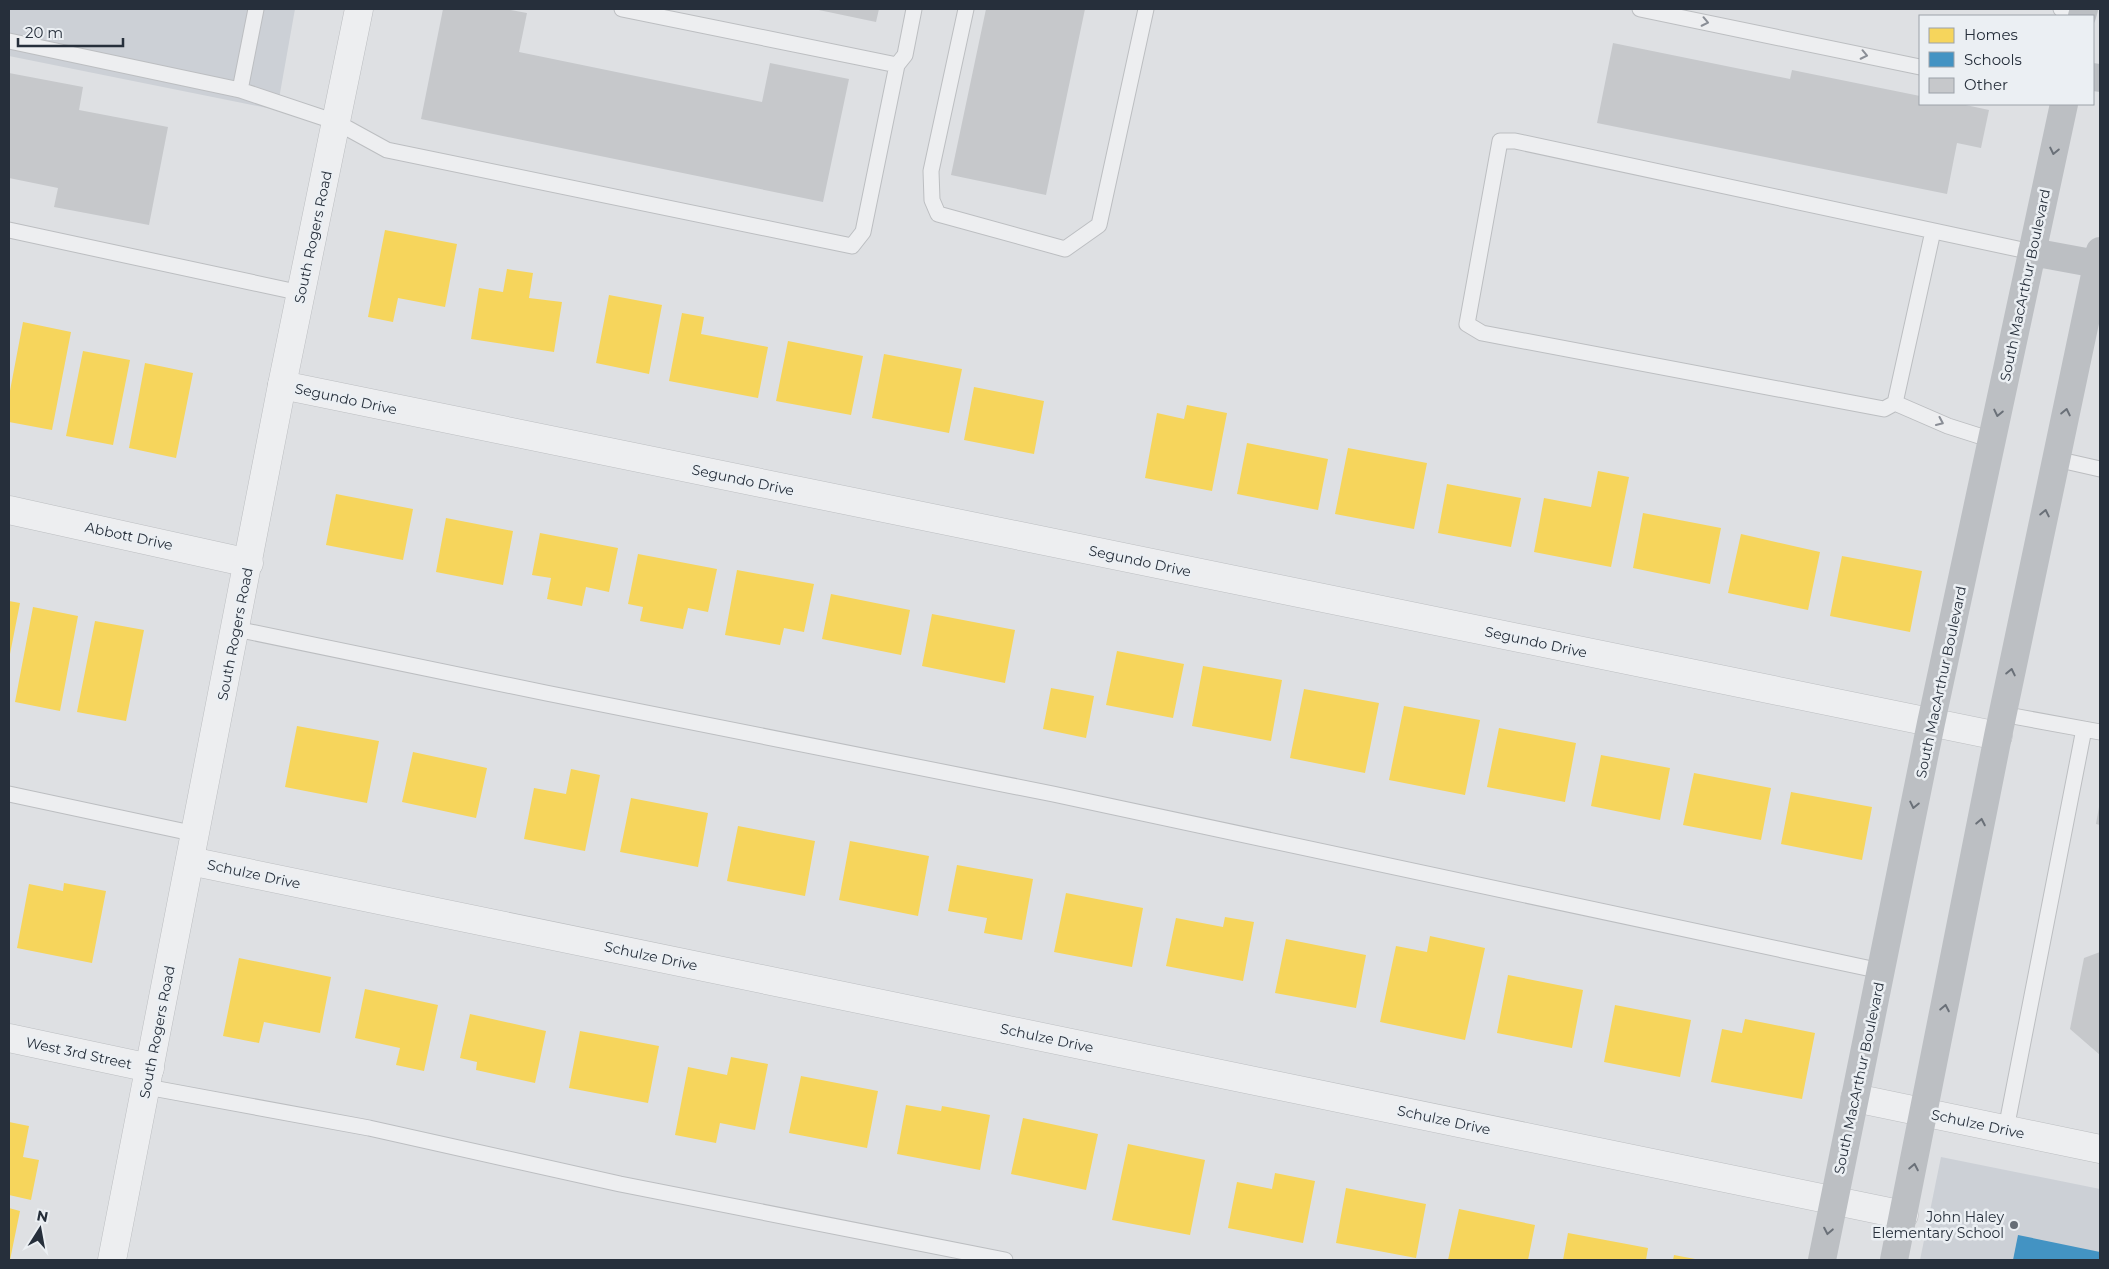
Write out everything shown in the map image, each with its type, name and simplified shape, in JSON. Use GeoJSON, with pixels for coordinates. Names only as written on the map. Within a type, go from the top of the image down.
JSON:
{"type":"FeatureCollection","features":[{"type":"Feature","properties":{"kind":"main road","name":"South MacArthur Boulevard"},"geometry":{"type":"LineString","coordinates":[[1822,1260],[1931,723],[2064,105]]}},
{"type":"Feature","properties":{"kind":"main road"},"geometry":{"type":"LineString","coordinates":[[1894,1260],[2000,725],[2099,258],[2032,252]]}},
{"type":"Feature","properties":{"kind":"street","name":"South Rogers Road"},"geometry":{"type":"LineString","coordinates":[[112,1260],[249,563],[282,385],[359,9]]}},
{"type":"Feature","properties":{"kind":"street","name":"Segundo Drive"},"geometry":{"type":"LineString","coordinates":[[282,385],[1931,723],[2000,725]]}},
{"type":"Feature","properties":{"kind":"street","name":"Abbott Drive"},"geometry":{"type":"LineString","coordinates":[[9,510],[249,563]]}},
{"type":"Feature","properties":{"kind":"street","name":"Schulze Drive"},"geometry":{"type":"LineString","coordinates":[[190,861],[1904,1215]]}},
{"type":"Feature","properties":{"kind":"street","name":"West 3rd Street"},"geometry":{"type":"LineString","coordinates":[[9,1038],[148,1078]]}},
{"type":"Feature","properties":{"kind":"street","name":"Schulze Drive"},"geometry":{"type":"LineString","coordinates":[[1855,1098],[2100,1149]]}},
{"type":"Feature","properties":{"kind":"lane"},"geometry":{"type":"LineString","coordinates":[[240,90],[256,9]]}},
{"type":"Feature","properties":{"kind":"lane"},"geometry":{"type":"LineString","coordinates":[[622,9],[652,12],[897,65]]}},
{"type":"Feature","properties":{"kind":"lane"},"geometry":{"type":"LineString","coordinates":[[9,40],[240,90],[336,122],[387,150],[852,246],[863,232],[897,65],[904,55],[914,9]]}},
{"type":"Feature","properties":{"kind":"lane"},"geometry":{"type":"LineString","coordinates":[[966,9],[931,172],[932,200],[938,214],[1065,249],[1098,225],[1146,9]]}},
{"type":"Feature","properties":{"kind":"lane"},"geometry":{"type":"LineString","coordinates":[[1640,9],[1919,67]]}},
{"type":"Feature","properties":{"kind":"lane"},"geometry":{"type":"LineString","coordinates":[[1933,231],[1895,403],[1884,409],[1482,333],[1467,324],[1500,141],[1515,141],[2032,252]]}},
{"type":"Feature","properties":{"kind":"lane"},"geometry":{"type":"LineString","coordinates":[[9,230],[301,293]]}},
{"type":"Feature","properties":{"kind":"lane"},"geometry":{"type":"LineString","coordinates":[[1895,403],[1948,426],[1992,440]]}},
{"type":"Feature","properties":{"kind":"lane"},"geometry":{"type":"LineString","coordinates":[[2056,460],[2100,469]]}},
{"type":"Feature","properties":{"kind":"lane"},"geometry":{"type":"LineString","coordinates":[[236,628],[546,694],[1072,798],[1881,971]]}},
{"type":"Feature","properties":{"kind":"lane"},"geometry":{"type":"LineString","coordinates":[[2000,725],[2084,729],[2100,732]]}},
{"type":"Feature","properties":{"kind":"lane"},"geometry":{"type":"LineString","coordinates":[[2006,1129],[2084,729]]}},
{"type":"Feature","properties":{"kind":"lane"},"geometry":{"type":"LineString","coordinates":[[9,794],[196,834]]}},
{"type":"Feature","properties":{"kind":"lane"},"geometry":{"type":"LineString","coordinates":[[148,1078],[620,1184],[1005,1260]]}},
{"type":"Feature","properties":{"kind":"shaded area"},"geometry":{"type":"Polygon","coordinates":[[[9,9],[295,9],[277,110],[9,56],[9,9]]]}},
{"type":"Feature","properties":{"kind":"shaded area","name":"John Haley Elementary School"},"geometry":{"type":"Polygon","coordinates":[[[1941,1157],[2100,1189],[2100,1260],[1920,1260],[1941,1157]]]}},
{"type":"Feature","properties":{"kind":"building: Homes"},"geometry":{"type":"Polygon","coordinates":[[[385,230],[457,244],[445,307],[398,298],[393,322],[368,317],[385,230]]]}},
{"type":"Feature","properties":{"kind":"building: Homes"},"geometry":{"type":"Polygon","coordinates":[[[507,269],[533,273],[529,298],[562,302],[554,352],[471,339],[479,288],[503,292],[507,269]]]}},
{"type":"Feature","properties":{"kind":"building: Homes"},"geometry":{"type":"Polygon","coordinates":[[[609,295],[662,305],[649,374],[596,363],[609,295]]]}},
{"type":"Feature","properties":{"kind":"building: Homes"},"geometry":{"type":"Polygon","coordinates":[[[682,313],[704,317],[701,334],[768,347],[758,398],[669,381],[682,313]]]}},
{"type":"Feature","properties":{"kind":"building: Homes"},"geometry":{"type":"Polygon","coordinates":[[[23,322],[71,332],[52,430],[9,422],[9,396],[23,322]]]}},
{"type":"Feature","properties":{"kind":"building: Homes"},"geometry":{"type":"Polygon","coordinates":[[[788,341],[863,356],[851,415],[776,401],[788,341]]]}},
{"type":"Feature","properties":{"kind":"building: Homes"},"geometry":{"type":"Polygon","coordinates":[[[83,351],[130,360],[113,445],[66,436],[83,351]]]}},
{"type":"Feature","properties":{"kind":"building: Homes"},"geometry":{"type":"Polygon","coordinates":[[[884,354],[962,369],[949,433],[872,418],[884,354]]]}},
{"type":"Feature","properties":{"kind":"building: Homes"},"geometry":{"type":"Polygon","coordinates":[[[145,363],[193,373],[176,458],[129,448],[145,363]]]}},
{"type":"Feature","properties":{"kind":"building: Homes"},"geometry":{"type":"Polygon","coordinates":[[[974,387],[1044,401],[1034,454],[964,440],[974,387]]]}},
{"type":"Feature","properties":{"kind":"building: Homes"},"geometry":{"type":"Polygon","coordinates":[[[1187,405],[1227,413],[1212,491],[1145,478],[1157,413],[1184,419],[1187,405]]]}},
{"type":"Feature","properties":{"kind":"building: Homes"},"geometry":{"type":"Polygon","coordinates":[[[1247,443],[1328,459],[1318,510],[1237,494],[1247,443]]]}},
{"type":"Feature","properties":{"kind":"building: Homes"},"geometry":{"type":"Polygon","coordinates":[[[1348,448],[1427,463],[1414,529],[1335,514],[1348,448]]]}},
{"type":"Feature","properties":{"kind":"building: Homes"},"geometry":{"type":"Polygon","coordinates":[[[1598,471],[1629,477],[1611,567],[1534,552],[1544,498],[1591,507],[1598,471]]]}},
{"type":"Feature","properties":{"kind":"building: Homes"},"geometry":{"type":"Polygon","coordinates":[[[1447,484],[1521,498],[1511,547],[1438,533],[1447,484]]]}},
{"type":"Feature","properties":{"kind":"building: Homes"},"geometry":{"type":"Polygon","coordinates":[[[336,494],[413,509],[403,560],[326,545],[336,494]]]}},
{"type":"Feature","properties":{"kind":"building: Homes"},"geometry":{"type":"Polygon","coordinates":[[[1643,513],[1721,528],[1710,584],[1633,568],[1643,513]]]}},
{"type":"Feature","properties":{"kind":"building: Homes"},"geometry":{"type":"Polygon","coordinates":[[[446,518],[513,531],[503,585],[436,572],[446,518]]]}},
{"type":"Feature","properties":{"kind":"building: Homes"},"geometry":{"type":"Polygon","coordinates":[[[540,533],[618,548],[609,592],[586,587],[582,606],[547,599],[551,578],[532,575],[540,533]]]}},
{"type":"Feature","properties":{"kind":"building: Homes"},"geometry":{"type":"Polygon","coordinates":[[[1741,534],[1820,552],[1808,610],[1728,593],[1741,534]]]}},
{"type":"Feature","properties":{"kind":"building: Homes"},"geometry":{"type":"Polygon","coordinates":[[[638,554],[717,569],[708,612],[688,608],[683,629],[640,621],[643,607],[628,604],[638,554]]]}},
{"type":"Feature","properties":{"kind":"building: Homes"},"geometry":{"type":"Polygon","coordinates":[[[1842,556],[1922,571],[1910,632],[1830,616],[1842,556]]]}},
{"type":"Feature","properties":{"kind":"building: Homes"},"geometry":{"type":"Polygon","coordinates":[[[737,570],[814,584],[804,632],[784,628],[780,645],[725,635],[737,570]]]}},
{"type":"Feature","properties":{"kind":"building: Homes"},"geometry":{"type":"Polygon","coordinates":[[[831,594],[910,610],[901,655],[822,639],[831,594]]]}},
{"type":"Feature","properties":{"kind":"building: Homes"},"geometry":{"type":"Polygon","coordinates":[[[9,601],[20,603],[10,654],[9,654],[9,601]]]}},
{"type":"Feature","properties":{"kind":"building: Homes"},"geometry":{"type":"Polygon","coordinates":[[[33,607],[78,616],[60,711],[15,702],[33,607]]]}},
{"type":"Feature","properties":{"kind":"building: Homes"},"geometry":{"type":"Polygon","coordinates":[[[932,614],[1015,630],[1005,683],[922,666],[932,614]]]}},
{"type":"Feature","properties":{"kind":"building: Homes"},"geometry":{"type":"Polygon","coordinates":[[[95,621],[144,630],[126,721],[77,712],[95,621]]]}},
{"type":"Feature","properties":{"kind":"building: Homes"},"geometry":{"type":"Polygon","coordinates":[[[1117,651],[1184,664],[1173,718],[1106,705],[1117,651]]]}},
{"type":"Feature","properties":{"kind":"building: Homes"},"geometry":{"type":"Polygon","coordinates":[[[1203,666],[1282,680],[1271,741],[1192,726],[1203,666]]]}},
{"type":"Feature","properties":{"kind":"building: Homes"},"geometry":{"type":"Polygon","coordinates":[[[1051,688],[1094,696],[1086,738],[1043,729],[1051,688]]]}},
{"type":"Feature","properties":{"kind":"building: Homes"},"geometry":{"type":"Polygon","coordinates":[[[1304,689],[1379,703],[1365,773],[1290,758],[1304,689]]]}},
{"type":"Feature","properties":{"kind":"building: Homes"},"geometry":{"type":"Polygon","coordinates":[[[1404,706],[1480,720],[1465,795],[1389,780],[1404,706]]]}},
{"type":"Feature","properties":{"kind":"building: Homes"},"geometry":{"type":"Polygon","coordinates":[[[297,726],[379,741],[367,803],[285,787],[297,726]]]}},
{"type":"Feature","properties":{"kind":"building: Homes"},"geometry":{"type":"Polygon","coordinates":[[[1499,728],[1576,743],[1565,802],[1487,787],[1499,728]]]}},
{"type":"Feature","properties":{"kind":"building: Homes"},"geometry":{"type":"Polygon","coordinates":[[[413,752],[487,768],[476,818],[402,802],[413,752]]]}},
{"type":"Feature","properties":{"kind":"building: Homes"},"geometry":{"type":"Polygon","coordinates":[[[1601,755],[1670,768],[1660,820],[1591,806],[1601,755]]]}},
{"type":"Feature","properties":{"kind":"building: Homes"},"geometry":{"type":"Polygon","coordinates":[[[571,769],[600,775],[585,851],[524,839],[534,788],[566,794],[571,769]]]}},
{"type":"Feature","properties":{"kind":"building: Homes"},"geometry":{"type":"Polygon","coordinates":[[[1694,773],[1771,788],[1761,840],[1683,825],[1694,773]]]}},
{"type":"Feature","properties":{"kind":"building: Homes"},"geometry":{"type":"Polygon","coordinates":[[[1791,792],[1872,807],[1862,860],[1781,844],[1791,792]]]}},
{"type":"Feature","properties":{"kind":"building: Homes"},"geometry":{"type":"Polygon","coordinates":[[[631,798],[708,813],[698,867],[620,852],[631,798]]]}},
{"type":"Feature","properties":{"kind":"building: Homes"},"geometry":{"type":"Polygon","coordinates":[[[738,826],[815,841],[805,896],[727,881],[738,826]]]}},
{"type":"Feature","properties":{"kind":"building: Homes"},"geometry":{"type":"Polygon","coordinates":[[[850,841],[929,856],[918,916],[839,900],[850,841]]]}},
{"type":"Feature","properties":{"kind":"building: Homes"},"geometry":{"type":"Polygon","coordinates":[[[957,865],[1033,879],[1022,940],[984,933],[987,918],[948,911],[957,865]]]}},
{"type":"Feature","properties":{"kind":"building: Homes"},"geometry":{"type":"Polygon","coordinates":[[[64,883],[106,891],[92,963],[17,948],[29,884],[63,891],[64,883]]]}},
{"type":"Feature","properties":{"kind":"building: Homes"},"geometry":{"type":"Polygon","coordinates":[[[1066,893],[1143,908],[1132,967],[1054,952],[1066,893]]]}},
{"type":"Feature","properties":{"kind":"building: Homes"},"geometry":{"type":"Polygon","coordinates":[[[1225,917],[1254,922],[1243,981],[1166,966],[1176,918],[1223,927],[1225,917]]]}},
{"type":"Feature","properties":{"kind":"building: Homes"},"geometry":{"type":"Polygon","coordinates":[[[1430,936],[1485,948],[1465,1040],[1380,1022],[1396,946],[1427,952],[1430,936]]]}},
{"type":"Feature","properties":{"kind":"building: Homes"},"geometry":{"type":"Polygon","coordinates":[[[1286,939],[1366,955],[1356,1008],[1275,993],[1286,939]]]}},
{"type":"Feature","properties":{"kind":"building: Homes"},"geometry":{"type":"Polygon","coordinates":[[[239,958],[331,977],[320,1033],[264,1022],[259,1043],[223,1036],[239,958]]]}},
{"type":"Feature","properties":{"kind":"building: Homes"},"geometry":{"type":"Polygon","coordinates":[[[1508,975],[1583,990],[1572,1048],[1497,1033],[1508,975]]]}},
{"type":"Feature","properties":{"kind":"building: Homes"},"geometry":{"type":"Polygon","coordinates":[[[365,989],[438,1005],[424,1071],[396,1065],[400,1048],[355,1038],[365,989]]]}},
{"type":"Feature","properties":{"kind":"building: Homes"},"geometry":{"type":"Polygon","coordinates":[[[1615,1005],[1691,1020],[1680,1077],[1604,1062],[1615,1005]]]}},
{"type":"Feature","properties":{"kind":"building: Homes"},"geometry":{"type":"Polygon","coordinates":[[[470,1014],[546,1031],[535,1083],[476,1070],[477,1062],[460,1058],[470,1014]]]}},
{"type":"Feature","properties":{"kind":"building: Homes"},"geometry":{"type":"Polygon","coordinates":[[[1745,1019],[1815,1033],[1802,1099],[1711,1082],[1722,1029],[1742,1033],[1745,1019]]]}},
{"type":"Feature","properties":{"kind":"building: Homes"},"geometry":{"type":"Polygon","coordinates":[[[580,1031],[659,1046],[648,1103],[569,1088],[580,1031]]]}},
{"type":"Feature","properties":{"kind":"building: Homes"},"geometry":{"type":"Polygon","coordinates":[[[731,1057],[768,1064],[755,1130],[720,1123],[716,1143],[675,1135],[688,1067],[727,1075],[731,1057]]]}},
{"type":"Feature","properties":{"kind":"building: Homes"},"geometry":{"type":"Polygon","coordinates":[[[801,1076],[878,1091],[867,1148],[789,1133],[801,1076]]]}},
{"type":"Feature","properties":{"kind":"building: Homes"},"geometry":{"type":"Polygon","coordinates":[[[906,1105],[941,1111],[942,1106],[990,1115],[980,1170],[897,1154],[906,1105]]]}},
{"type":"Feature","properties":{"kind":"building: Homes"},"geometry":{"type":"Polygon","coordinates":[[[1023,1118],[1098,1134],[1086,1190],[1011,1174],[1023,1118]]]}},
{"type":"Feature","properties":{"kind":"building: Homes"},"geometry":{"type":"Polygon","coordinates":[[[9,1122],[29,1126],[23,1157],[39,1160],[31,1200],[9,1195],[9,1122]]]}},
{"type":"Feature","properties":{"kind":"building: Homes"},"geometry":{"type":"Polygon","coordinates":[[[1128,1144],[1205,1160],[1190,1235],[1112,1220],[1128,1144]]]}},
{"type":"Feature","properties":{"kind":"building: Homes"},"geometry":{"type":"Polygon","coordinates":[[[1275,1173],[1315,1181],[1303,1243],[1228,1228],[1237,1182],[1272,1189],[1275,1173]]]}},
{"type":"Feature","properties":{"kind":"building: Homes"},"geometry":{"type":"Polygon","coordinates":[[[1346,1188],[1426,1204],[1416,1258],[1336,1243],[1346,1188]]]}},
{"type":"Feature","properties":{"kind":"building: Homes"},"geometry":{"type":"Polygon","coordinates":[[[9,1208],[20,1211],[10,1260],[9,1260],[9,1208]]]}},
{"type":"Feature","properties":{"kind":"building: Homes"},"geometry":{"type":"Polygon","coordinates":[[[1459,1209],[1535,1225],[1528,1260],[1448,1260],[1459,1209]]]}},
{"type":"Feature","properties":{"kind":"building: Homes"},"geometry":{"type":"Polygon","coordinates":[[[1568,1233],[1648,1248],[1646,1260],[1563,1260],[1568,1233]]]}},
{"type":"Feature","properties":{"kind":"building: Homes"},"geometry":{"type":"Polygon","coordinates":[[[1674,1255],[1695,1259],[1695,1260],[1673,1260],[1674,1255]]]}},
{"type":"Feature","properties":{"kind":"building: Schools"},"geometry":{"type":"Polygon","coordinates":[[[2018,1235],[2100,1252],[2100,1260],[2013,1260],[2018,1235]]]}},
{"type":"Feature","properties":{"kind":"building: Other"},"geometry":{"type":"Polygon","coordinates":[[[443,9],[506,9],[527,13],[519,52],[762,102],[770,63],[849,79],[823,202],[421,119],[443,9]]]}},
{"type":"Feature","properties":{"kind":"building: Other"},"geometry":{"type":"Polygon","coordinates":[[[814,9],[879,9],[876,22],[814,9]]]}},
{"type":"Feature","properties":{"kind":"building: Other"},"geometry":{"type":"Polygon","coordinates":[[[986,9],[1085,9],[1046,195],[951,175],[986,9]]]}},
{"type":"Feature","properties":{"kind":"building: Other"},"geometry":{"type":"Polygon","coordinates":[[[1613,43],[1790,79],[1792,70],[1919,96],[1919,105],[1966,105],[1989,110],[1981,148],[1957,143],[1947,194],[1597,123],[1613,43]]]}},
{"type":"Feature","properties":{"kind":"building: Other"},"geometry":{"type":"Polygon","coordinates":[[[9,73],[83,87],[79,110],[168,127],[149,225],[54,207],[58,188],[9,178],[9,73]]]}},
{"type":"Feature","properties":{"kind":"building: Other"},"geometry":{"type":"Polygon","coordinates":[[[2100,807],[2100,825],[2096,824],[2100,807]]]}},
{"type":"Feature","properties":{"kind":"building: Other"},"geometry":{"type":"Polygon","coordinates":[[[2100,952],[2100,1055],[2070,1029],[2084,958],[2100,952]]]}},
{"type":"Feature","properties":{"kind":"place","name":"John Haley Elementary School"},"geometry":{"type":"Point","coordinates":[2014,1225]}}]}
